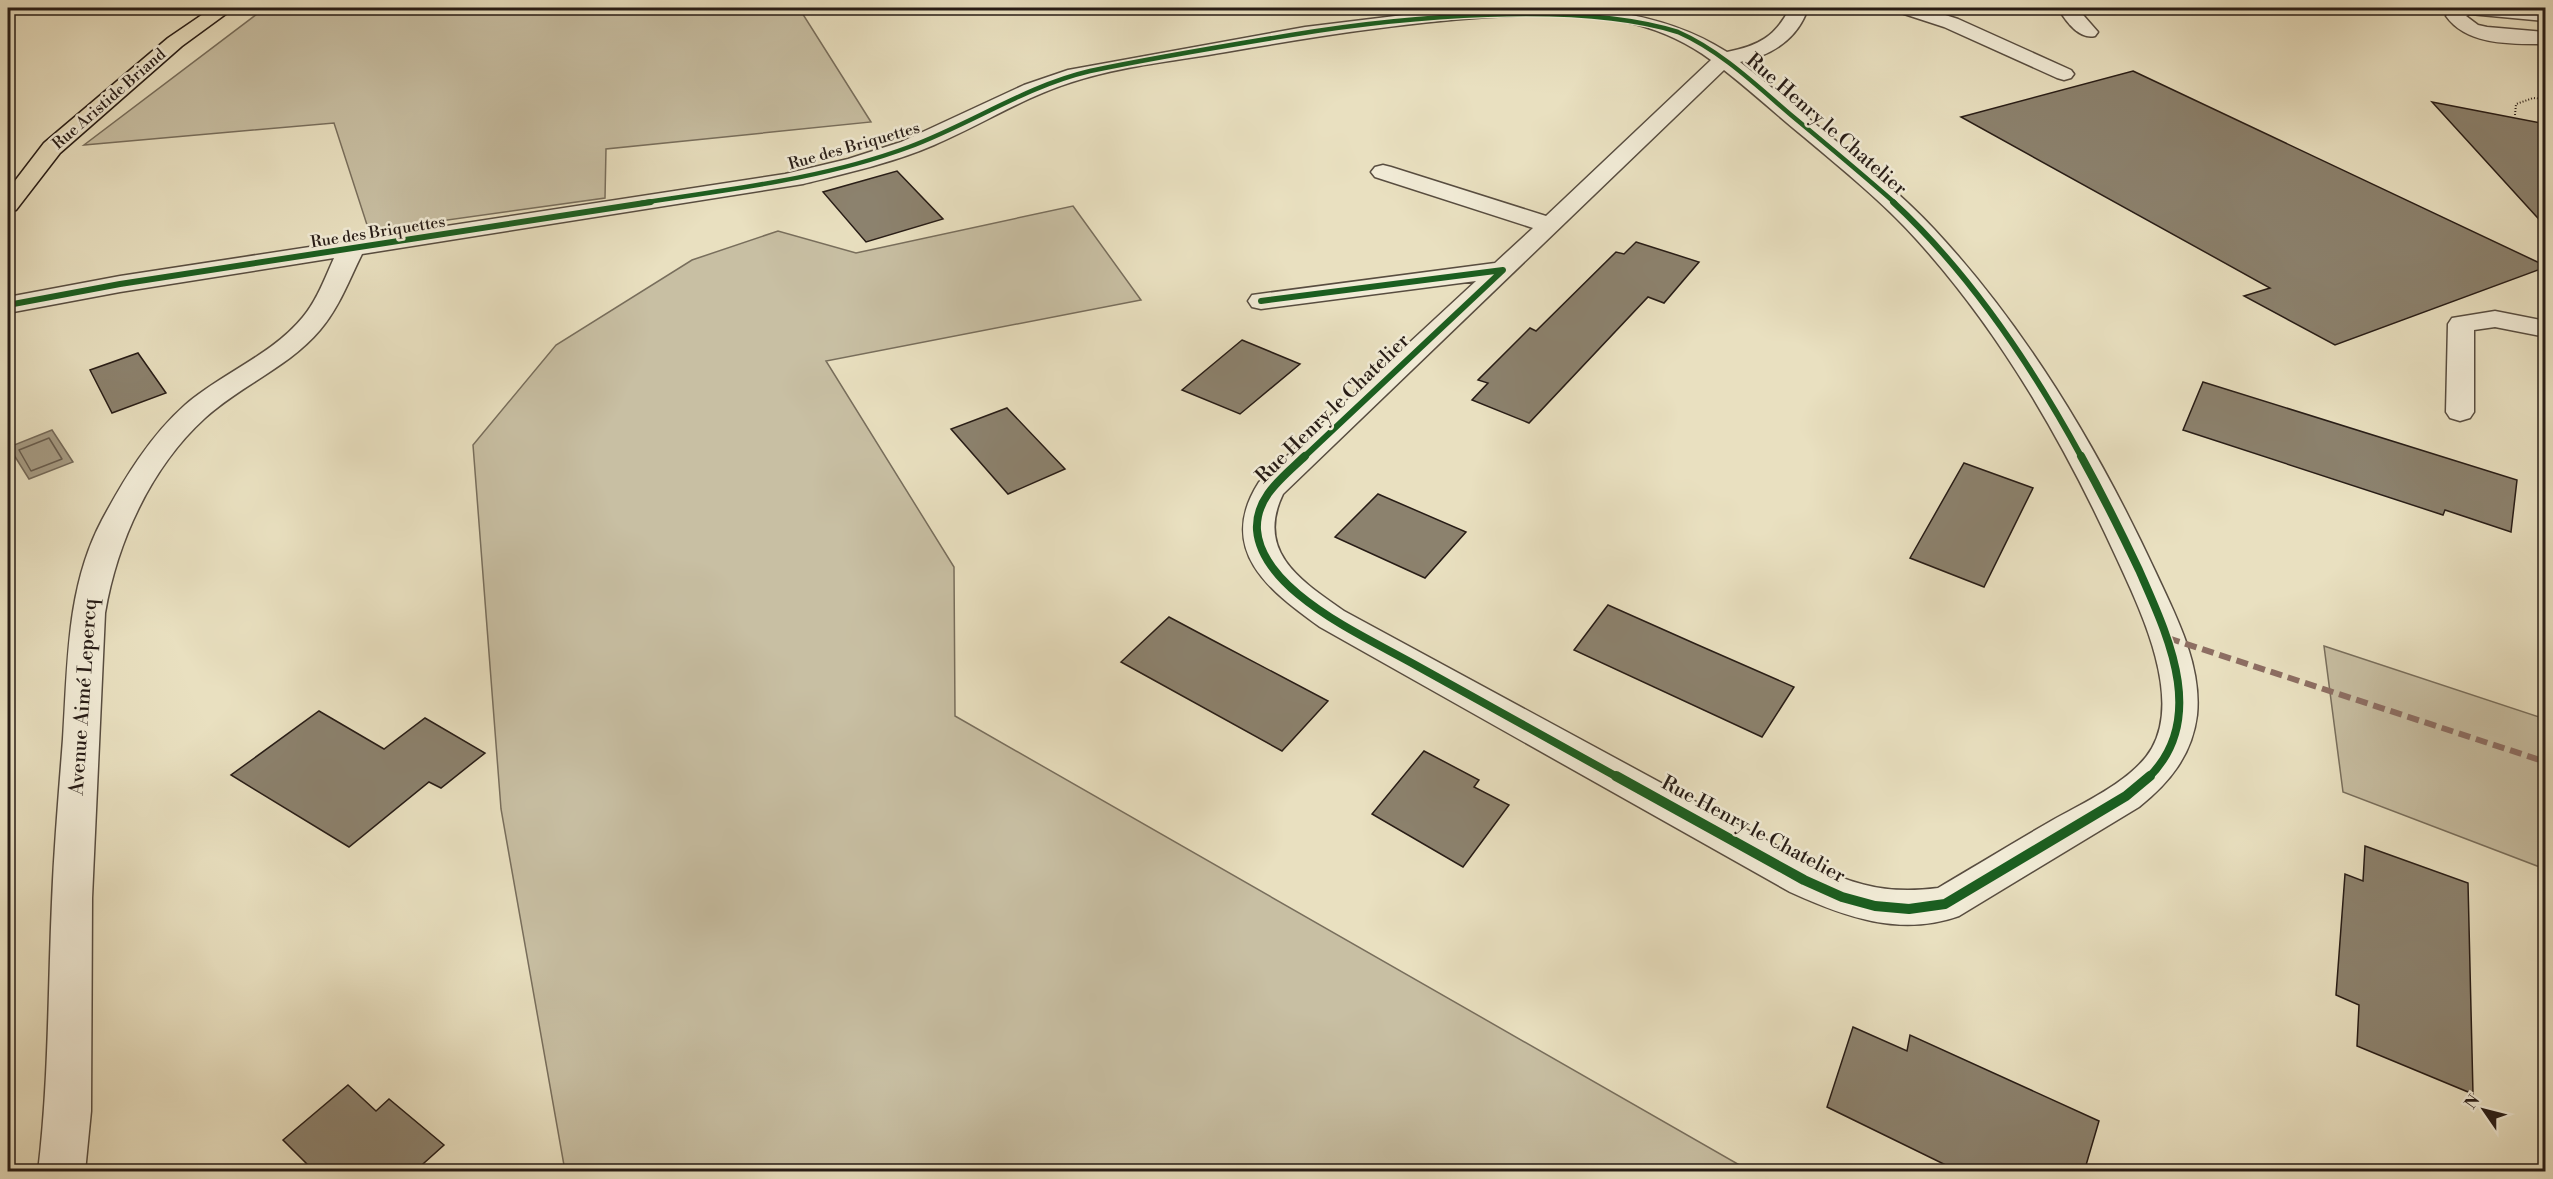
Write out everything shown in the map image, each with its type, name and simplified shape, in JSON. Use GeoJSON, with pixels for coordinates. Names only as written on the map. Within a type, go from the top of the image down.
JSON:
{"type":"FeatureCollection","features":[{"type":"Feature","properties":{"kind":"main road","name":"Rue Aristide Briand"},"geometry":{"type":"LineString","coordinates":[[8,205],[52,148],[174,42],[224,8]]}},
{"type":"Feature","properties":{"kind":"street"},"geometry":{"type":"LineString","coordinates":[[1725,59],[1761,50],[1784,30],[1796,16],[1799,8]]}},
{"type":"Feature","properties":{"kind":"street"},"geometry":{"type":"LineString","coordinates":[[1905,8],[1951,23],[2064,74]]}},
{"type":"Feature","properties":{"kind":"street"},"geometry":{"type":"LineString","coordinates":[[2067,8],[2088,32]]}},
{"type":"Feature","properties":{"kind":"street"},"geometry":{"type":"LineString","coordinates":[[2546,15],[2469,8],[2459,11],[2456,16],[2469,27],[2502,37],[2546,38]]}},
{"type":"Feature","properties":{"kind":"street","name":"Rue des Briquettes"},"geometry":{"type":"LineString","coordinates":[[8,305],[120,284],[785,181],[857,163],[923,141],[1032,89],[1068,76],[1368,22],[1519,9],[1599,12],[1640,19],[1670,28],[1725,59]]}},
{"type":"Feature","properties":{"kind":"street","name":"Rue Henry le Chatelier"},"geometry":{"type":"LineString","coordinates":[[1725,59],[1872,184],[1926,235],[2004,335],[2078,446],[2117,523],[2164,628],[2178,680],[2176,734],[2166,758],[2150,777],[2127,796],[1945,904],[1909,909],[1875,906],[1842,897],[1804,879],[1332,619],[1305,601],[1286,584],[1260,548],[1256,516],[1261,503],[1284,474],[1725,59]]}},
{"type":"Feature","properties":{"kind":"street"},"geometry":{"type":"LineString","coordinates":[[1383,172],[1550,225]]}},
{"type":"Feature","properties":{"kind":"street","name":"Avenue Aimé Lepercq"},"geometry":{"type":"LineString","coordinates":[[61,1172],[68,1111],[72,898],[88,613],[93,582],[101,555],[117,520],[158,451],[176,429],[221,391],[297,339],[323,307],[351,250]]}},
{"type":"Feature","properties":{"kind":"street"},"geometry":{"type":"LineString","coordinates":[[1261,301],[1503,270]]}},
{"type":"Feature","properties":{"kind":"street"},"geometry":{"type":"LineString","coordinates":[[2460,412],[2461,324],[2495,319],[2546,329]]}},
{"type":"Feature","properties":{"kind":"path"},"geometry":{"type":"LineString","coordinates":[[2515,115],[2516,104],[2533,98],[2546,99]]}},
{"type":"Feature","properties":{"kind":"shaded area"},"geometry":{"type":"Polygon","coordinates":[[[265,8],[799,8],[871,122],[606,149],[605,198],[369,231],[334,123],[84,145],[265,8]]]}},
{"type":"Feature","properties":{"kind":"shaded area"},"geometry":{"type":"Polygon","coordinates":[[[1073,206],[1141,300],[826,361],[954,567],[955,716],[1750,1171],[565,1171],[501,809],[473,445],[556,345],[692,260],[778,231],[856,253],[1073,206]]]}},
{"type":"Feature","properties":{"kind":"shaded area"},"geometry":{"type":"Polygon","coordinates":[[[2324,646],[2545,719],[2545,869],[2343,792],[2324,646]]]}},
{"type":"Feature","properties":{"kind":"water"},"geometry":{"type":"Polygon","coordinates":[[[52,430],[73,462],[29,479],[9,447],[52,430]]]}},
{"type":"Feature","properties":{"kind":"building"},"geometry":{"type":"Polygon","coordinates":[[[2133,71],[2546,267],[2335,345],[2244,296],[2270,288],[1961,117],[2133,71]]]}},
{"type":"Feature","properties":{"kind":"building"},"geometry":{"type":"Polygon","coordinates":[[[2432,102],[2546,124],[2546,227],[2432,102]]]}},
{"type":"Feature","properties":{"kind":"building"},"geometry":{"type":"Polygon","coordinates":[[[897,171],[943,219],[866,242],[823,192],[897,171]]]}},
{"type":"Feature","properties":{"kind":"building"},"geometry":{"type":"Polygon","coordinates":[[[1636,242],[1699,262],[1664,303],[1648,297],[1529,423],[1472,400],[1488,383],[1478,380],[1530,328],[1536,331],[1616,252],[1624,254],[1636,242]]]}},
{"type":"Feature","properties":{"kind":"building"},"geometry":{"type":"Polygon","coordinates":[[[1242,340],[1300,364],[1240,414],[1182,390],[1242,340]]]}},
{"type":"Feature","properties":{"kind":"building"},"geometry":{"type":"Polygon","coordinates":[[[138,353],[166,393],[112,413],[90,370],[138,353]]]}},
{"type":"Feature","properties":{"kind":"building"},"geometry":{"type":"Polygon","coordinates":[[[2203,382],[2517,480],[2511,532],[2445,510],[2443,515],[2183,430],[2203,382]]]}},
{"type":"Feature","properties":{"kind":"building"},"geometry":{"type":"Polygon","coordinates":[[[1007,408],[1065,469],[1008,494],[951,429],[1007,408]]]}},
{"type":"Feature","properties":{"kind":"building"},"geometry":{"type":"Polygon","coordinates":[[[1964,463],[2033,488],[1984,587],[1910,558],[1964,463]]]}},
{"type":"Feature","properties":{"kind":"building"},"geometry":{"type":"Polygon","coordinates":[[[1378,494],[1466,532],[1425,578],[1335,537],[1378,494]]]}},
{"type":"Feature","properties":{"kind":"building"},"geometry":{"type":"Polygon","coordinates":[[[1608,605],[1794,687],[1762,737],[1574,650],[1608,605]]]}},
{"type":"Feature","properties":{"kind":"building"},"geometry":{"type":"Polygon","coordinates":[[[1169,617],[1328,701],[1282,751],[1121,662],[1169,617]]]}},
{"type":"Feature","properties":{"kind":"building"},"geometry":{"type":"Polygon","coordinates":[[[319,711],[384,749],[425,718],[485,753],[441,788],[429,782],[349,847],[231,775],[319,711]]]}},
{"type":"Feature","properties":{"kind":"building"},"geometry":{"type":"Polygon","coordinates":[[[1424,751],[1479,780],[1474,787],[1509,805],[1463,867],[1372,814],[1424,751]]]}},
{"type":"Feature","properties":{"kind":"building"},"geometry":{"type":"Polygon","coordinates":[[[2365,846],[2468,883],[2473,1094],[2357,1046],[2359,1005],[2336,995],[2345,874],[2363,881],[2365,846]]]}},
{"type":"Feature","properties":{"kind":"building"},"geometry":{"type":"Polygon","coordinates":[[[1853,1027],[1907,1051],[1910,1035],[2099,1121],[2084,1172],[1960,1172],[1827,1107],[1853,1027]]]}},
{"type":"Feature","properties":{"kind":"building"},"geometry":{"type":"Polygon","coordinates":[[[348,1085],[376,1111],[389,1099],[444,1145],[414,1172],[315,1172],[283,1140],[348,1085]]]}},
{"type":"Feature","properties":{"kind":"marked path"},"geometry":{"type":"LineString","coordinates":[[2168,638],[2546,762]]}},
{"type":"Feature","properties":{"kind":"cycle path"},"geometry":{"type":"LineString","coordinates":[[8,305],[120,284],[785,181],[892,153],[944,132],[1031,90],[1068,76],[1113,66],[1391,20],[1524,10],[1593,11],[1615,14],[1679,32],[1713,52],[1745,76],[1913,220],[1989,313],[2045,394],[2094,479],[2163,627],[2171,648],[2179,691],[2179,713],[2172,745],[2162,762],[2149,777],[2126,796],[1945,904],[1909,909],[1875,906],[1842,897],[1804,880],[1332,619],[1283,580],[1261,548],[1257,530],[1260,510],[1270,489],[1503,270],[1261,301]]}}]}
